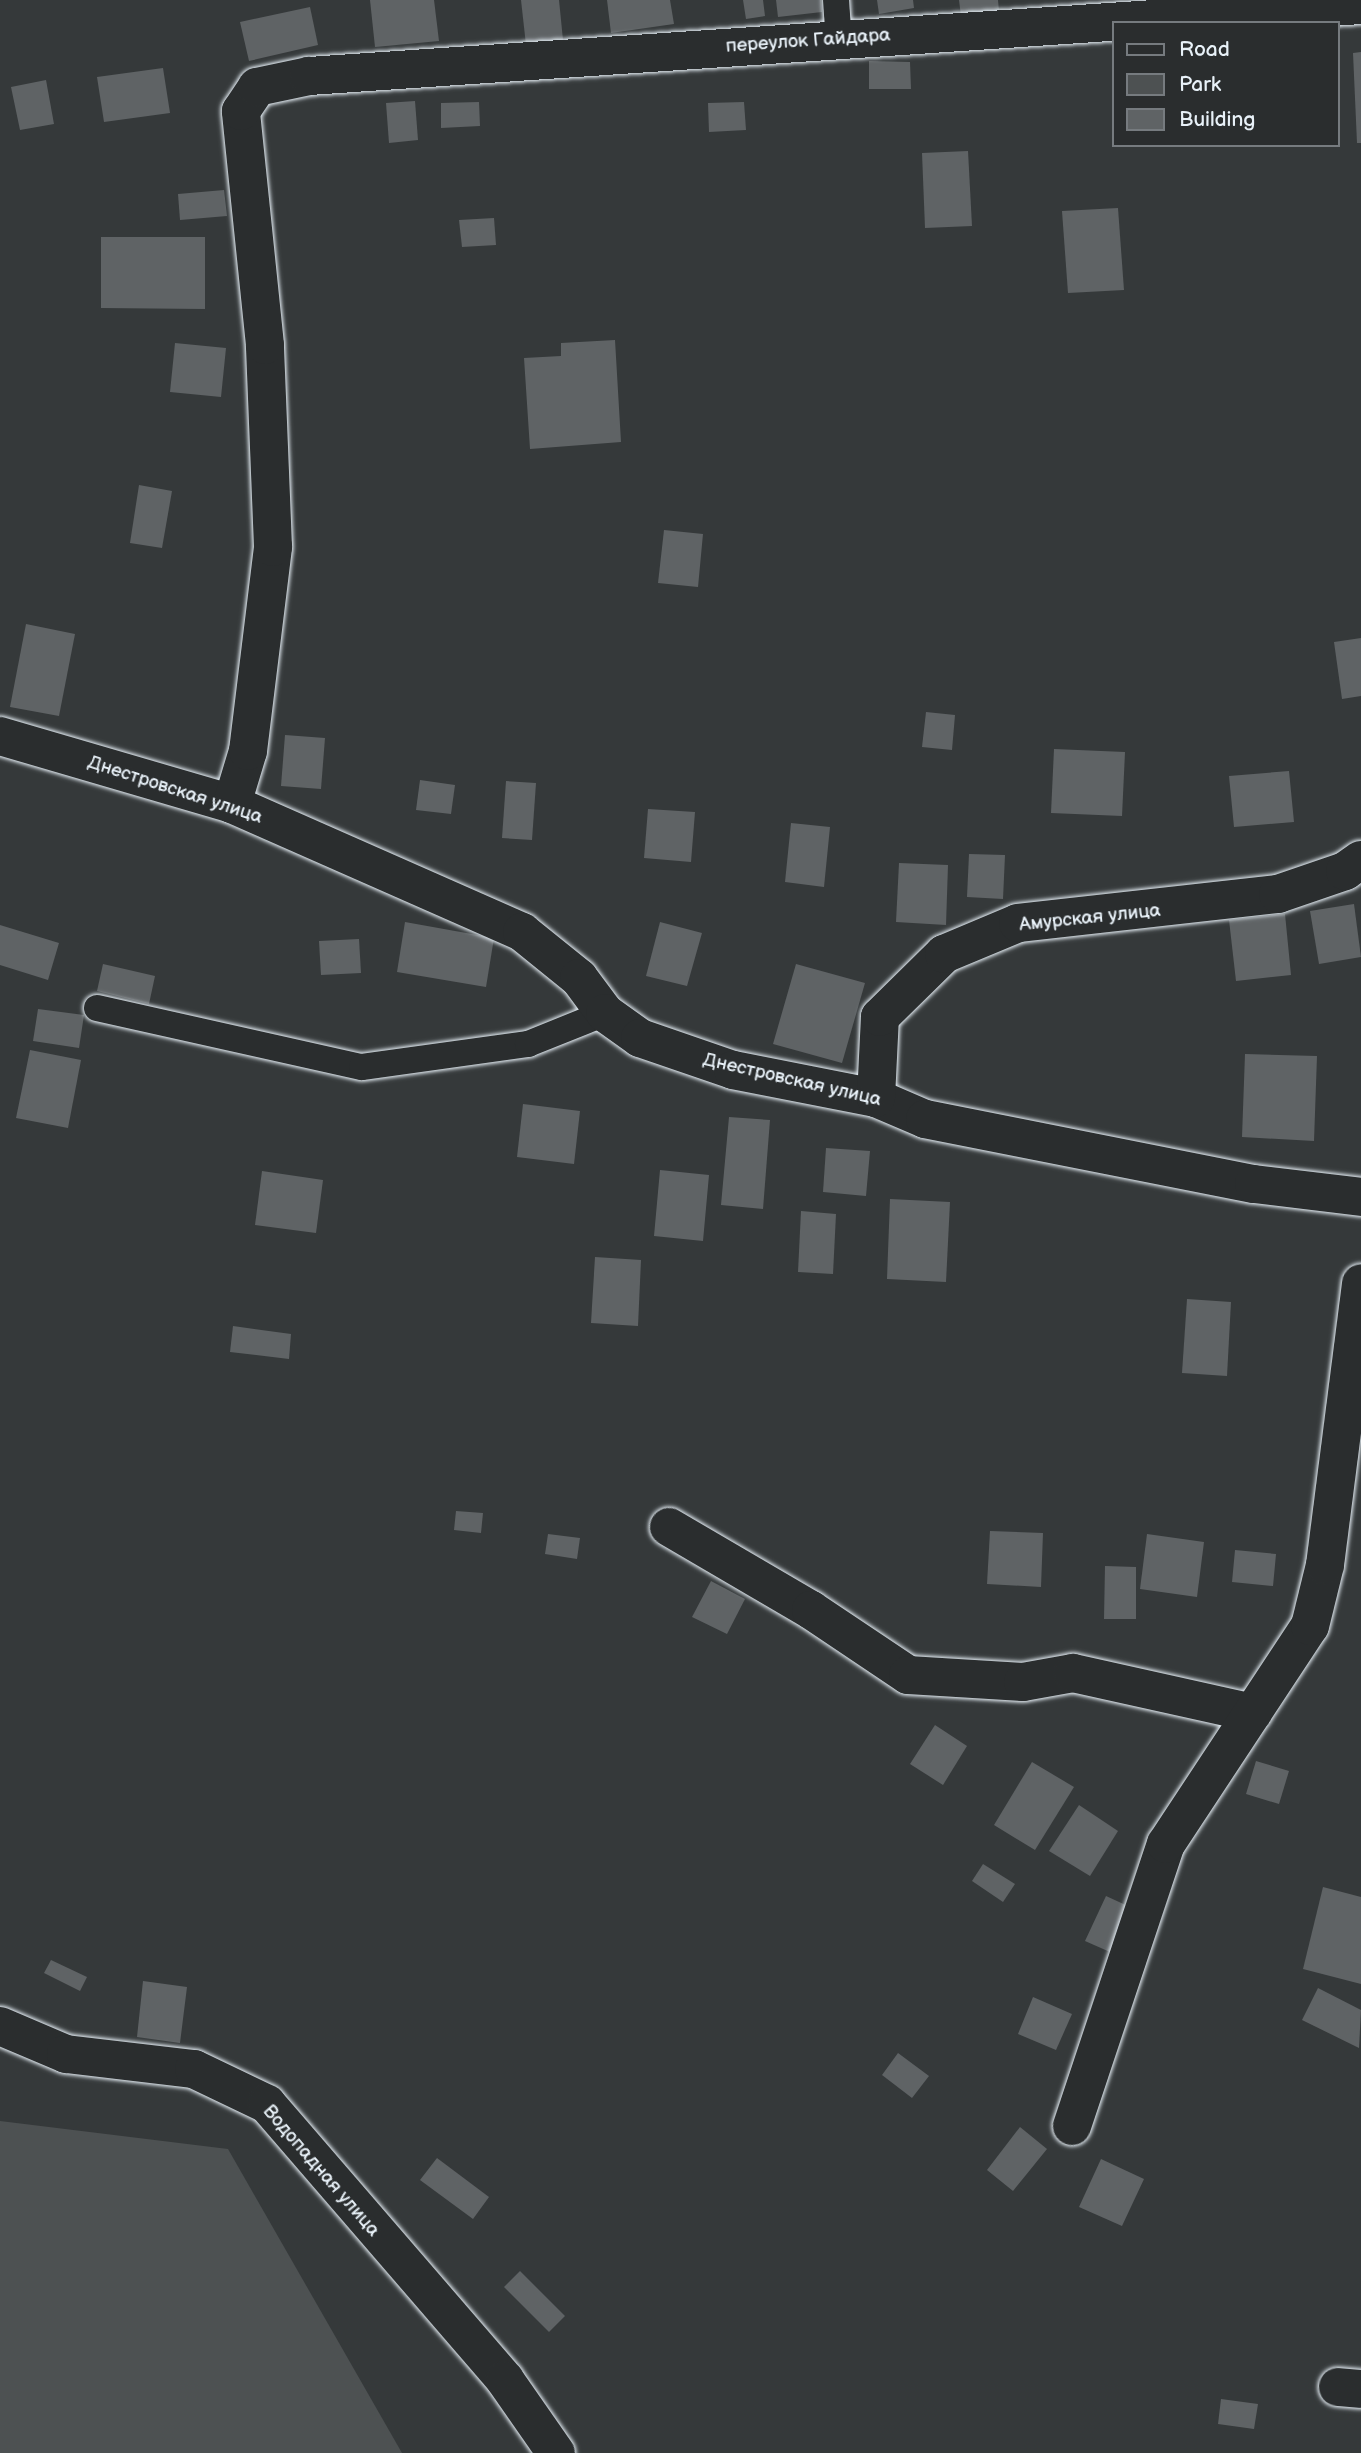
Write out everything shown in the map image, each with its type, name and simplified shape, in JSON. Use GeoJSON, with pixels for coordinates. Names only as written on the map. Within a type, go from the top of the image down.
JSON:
{"type":"FeatureCollection","features":[{"type":"Feature","properties":{"kind":"street","name":"переулок Гайдара"},"geometry":{"type":"LineString","coordinates":[[1115,21],[1361,5]]}},
{"type":"Feature","properties":{"kind":"street","name":"переулок Гайдара"},"geometry":{"type":"LineString","coordinates":[[232,804],[248,751],[274,547],[265,345],[241,111],[257,86],[309,76],[1112,21]]}},
{"type":"Feature","properties":{"kind":"street","name":"Днестровская улица"},"geometry":{"type":"LineString","coordinates":[[0,736],[232,804],[522,932],[579,978],[605,1013],[640,1038],[733,1070],[876,1098],[925,1119],[1254,1184],[1361,1197]]}},
{"type":"Feature","properties":{"kind":"street","name":"Амурская улица"},"geometry":{"type":"LineString","coordinates":[[876,1098],[880,1017],[944,954],[1018,923],[1278,894],[1345,871],[1361,860]]}},
{"type":"Feature","properties":{"kind":"street"},"geometry":{"type":"LineString","coordinates":[[1072,2126],[1166,1844],[1253,1713],[1313,1614],[1325,1565],[1361,1283]]}},
{"type":"Feature","properties":{"kind":"street"},"geometry":{"type":"LineString","coordinates":[[670,1527],[811,1610],[908,1675],[1023,1682],[1073,1673],[1253,1713]]}},
{"type":"Feature","properties":{"kind":"street","name":"Водопадная улица"},"geometry":{"type":"LineString","coordinates":[[0,2026],[66,2054],[194,2069],[267,2104],[505,2380],[556,2453]]}},
{"type":"Feature","properties":{"kind":"lane"},"geometry":{"type":"LineString","coordinates":[[836,0],[839,39]]}},
{"type":"Feature","properties":{"kind":"lane"},"geometry":{"type":"LineString","coordinates":[[97,1008],[362,1067],[528,1044],[605,1013]]}},
{"type":"Feature","properties":{"kind":"green space"},"geometry":{"type":"Polygon","coordinates":[[[0,2121],[228,2149],[402,2453],[0,2453],[0,2121]]]}},
{"type":"Feature","properties":{"kind":"building"},"geometry":{"type":"Polygon","coordinates":[[[370,0],[434,0],[439,41],[375,47],[370,0]]]}},
{"type":"Feature","properties":{"kind":"building"},"geometry":{"type":"Polygon","coordinates":[[[521,0],[559,0],[563,40],[526,45],[521,0]]]}},
{"type":"Feature","properties":{"kind":"building"},"geometry":{"type":"Polygon","coordinates":[[[607,0],[670,0],[674,24],[611,33],[607,0]]]}},
{"type":"Feature","properties":{"kind":"building"},"geometry":{"type":"Polygon","coordinates":[[[743,0],[763,0],[765,16],[746,19],[743,0]]]}},
{"type":"Feature","properties":{"kind":"building"},"geometry":{"type":"Polygon","coordinates":[[[776,0],[821,0],[822,12],[778,17],[776,0]]]}},
{"type":"Feature","properties":{"kind":"building"},"geometry":{"type":"Polygon","coordinates":[[[877,0],[913,0],[914,8],[879,14],[877,0]]]}},
{"type":"Feature","properties":{"kind":"building"},"geometry":{"type":"Polygon","coordinates":[[[959,0],[998,0],[999,11],[961,16],[959,0]]]}},
{"type":"Feature","properties":{"kind":"building"},"geometry":{"type":"Polygon","coordinates":[[[310,7],[318,45],[249,61],[240,22],[310,7]]]}},
{"type":"Feature","properties":{"kind":"building"},"geometry":{"type":"Polygon","coordinates":[[[1361,52],[1361,143],[1357,143],[1353,53],[1361,52]]]}},
{"type":"Feature","properties":{"kind":"building"},"geometry":{"type":"Polygon","coordinates":[[[869,61],[910,62],[911,89],[869,89],[869,61]]]}},
{"type":"Feature","properties":{"kind":"building"},"geometry":{"type":"Polygon","coordinates":[[[163,68],[170,113],[104,122],[97,77],[163,68]]]}},
{"type":"Feature","properties":{"kind":"building"},"geometry":{"type":"Polygon","coordinates":[[[46,80],[54,124],[20,130],[11,87],[46,80]]]}},
{"type":"Feature","properties":{"kind":"building"},"geometry":{"type":"Polygon","coordinates":[[[415,101],[418,140],[389,143],[386,103],[415,101]]]}},
{"type":"Feature","properties":{"kind":"building"},"geometry":{"type":"Polygon","coordinates":[[[479,102],[480,126],[441,128],[441,103],[479,102]]]}},
{"type":"Feature","properties":{"kind":"building"},"geometry":{"type":"Polygon","coordinates":[[[744,102],[746,130],[709,132],[708,103],[744,102]]]}},
{"type":"Feature","properties":{"kind":"building"},"geometry":{"type":"Polygon","coordinates":[[[968,151],[972,226],[925,228],[922,153],[968,151]]]}},
{"type":"Feature","properties":{"kind":"building"},"geometry":{"type":"Polygon","coordinates":[[[224,190],[227,216],[180,220],[178,194],[224,190]]]}},
{"type":"Feature","properties":{"kind":"building"},"geometry":{"type":"Polygon","coordinates":[[[1118,208],[1124,290],[1068,293],[1062,211],[1118,208]]]}},
{"type":"Feature","properties":{"kind":"building"},"geometry":{"type":"Polygon","coordinates":[[[494,218],[496,245],[462,247],[459,220],[494,218]]]}},
{"type":"Feature","properties":{"kind":"building"},"geometry":{"type":"Polygon","coordinates":[[[101,237],[205,237],[205,309],[101,308],[101,237]]]}},
{"type":"Feature","properties":{"kind":"building"},"geometry":{"type":"Polygon","coordinates":[[[615,340],[621,442],[530,449],[524,358],[561,356],[561,343],[615,340]]]}},
{"type":"Feature","properties":{"kind":"building"},"geometry":{"type":"Polygon","coordinates":[[[175,343],[226,348],[221,397],[170,392],[175,343]]]}},
{"type":"Feature","properties":{"kind":"building"},"geometry":{"type":"Polygon","coordinates":[[[139,485],[172,491],[162,548],[130,543],[139,485]]]}},
{"type":"Feature","properties":{"kind":"building"},"geometry":{"type":"Polygon","coordinates":[[[664,530],[703,534],[698,587],[658,583],[664,530]]]}},
{"type":"Feature","properties":{"kind":"building"},"geometry":{"type":"Polygon","coordinates":[[[26,624],[75,634],[59,716],[10,707],[26,624]]]}},
{"type":"Feature","properties":{"kind":"building"},"geometry":{"type":"Polygon","coordinates":[[[1361,638],[1361,696],[1342,699],[1334,642],[1361,638]]]}},
{"type":"Feature","properties":{"kind":"building"},"geometry":{"type":"Polygon","coordinates":[[[926,712],[955,715],[952,750],[922,747],[926,712]]]}},
{"type":"Feature","properties":{"kind":"building"},"geometry":{"type":"Polygon","coordinates":[[[285,735],[325,738],[321,789],[281,786],[285,735]]]}},
{"type":"Feature","properties":{"kind":"building"},"geometry":{"type":"Polygon","coordinates":[[[1054,749],[1125,752],[1122,816],[1051,813],[1054,749]]]}},
{"type":"Feature","properties":{"kind":"building"},"geometry":{"type":"Polygon","coordinates":[[[1289,771],[1294,822],[1234,827],[1229,776],[1289,771]]]}},
{"type":"Feature","properties":{"kind":"building"},"geometry":{"type":"Polygon","coordinates":[[[420,780],[455,785],[451,814],[416,810],[420,780]]]}},
{"type":"Feature","properties":{"kind":"building"},"geometry":{"type":"Polygon","coordinates":[[[506,781],[536,783],[532,840],[502,838],[506,781]]]}},
{"type":"Feature","properties":{"kind":"building"},"geometry":{"type":"Polygon","coordinates":[[[648,809],[695,812],[691,862],[644,858],[648,809]]]}},
{"type":"Feature","properties":{"kind":"building"},"geometry":{"type":"Polygon","coordinates":[[[791,823],[830,827],[824,887],[785,882],[791,823]]]}},
{"type":"Feature","properties":{"kind":"building"},"geometry":{"type":"Polygon","coordinates":[[[969,854],[1005,855],[1003,899],[967,897],[969,854]]]}},
{"type":"Feature","properties":{"kind":"building"},"geometry":{"type":"Polygon","coordinates":[[[899,863],[948,865],[946,925],[896,922],[899,863]]]}},
{"type":"Feature","properties":{"kind":"building"},"geometry":{"type":"Polygon","coordinates":[[[1354,904],[1361,957],[1319,964],[1310,911],[1354,904]]]}},
{"type":"Feature","properties":{"kind":"building"},"geometry":{"type":"Polygon","coordinates":[[[1285,914],[1291,975],[1236,981],[1229,920],[1285,914]]]}},
{"type":"Feature","properties":{"kind":"building"},"geometry":{"type":"Polygon","coordinates":[[[405,922],[494,938],[486,987],[397,972],[405,922]]]}},
{"type":"Feature","properties":{"kind":"building"},"geometry":{"type":"Polygon","coordinates":[[[660,922],[702,933],[687,986],[646,976],[660,922]]]}},
{"type":"Feature","properties":{"kind":"building"},"geometry":{"type":"Polygon","coordinates":[[[0,925],[59,943],[48,980],[0,965],[0,925]]]}},
{"type":"Feature","properties":{"kind":"building"},"geometry":{"type":"Polygon","coordinates":[[[359,939],[361,973],[321,975],[319,941],[359,939]]]}},
{"type":"Feature","properties":{"kind":"building"},"geometry":{"type":"Polygon","coordinates":[[[103,964],[155,976],[149,1004],[97,991],[103,964]]]}},
{"type":"Feature","properties":{"kind":"building"},"geometry":{"type":"Polygon","coordinates":[[[796,964],[865,983],[842,1063],[773,1044],[796,964]]]}},
{"type":"Feature","properties":{"kind":"building"},"geometry":{"type":"Polygon","coordinates":[[[38,1009],[84,1015],[79,1048],[33,1041],[38,1009]]]}},
{"type":"Feature","properties":{"kind":"building"},"geometry":{"type":"Polygon","coordinates":[[[30,1050],[81,1060],[68,1128],[16,1118],[30,1050]]]}},
{"type":"Feature","properties":{"kind":"building"},"geometry":{"type":"Polygon","coordinates":[[[1245,1054],[1317,1056],[1314,1141],[1242,1137],[1245,1054]]]}},
{"type":"Feature","properties":{"kind":"building"},"geometry":{"type":"Polygon","coordinates":[[[523,1104],[580,1111],[574,1164],[517,1157],[523,1104]]]}},
{"type":"Feature","properties":{"kind":"building"},"geometry":{"type":"Polygon","coordinates":[[[729,1117],[770,1120],[763,1209],[721,1205],[729,1117]]]}},
{"type":"Feature","properties":{"kind":"building"},"geometry":{"type":"Polygon","coordinates":[[[826,1148],[870,1151],[866,1196],[823,1192],[826,1148]]]}},
{"type":"Feature","properties":{"kind":"building"},"geometry":{"type":"Polygon","coordinates":[[[660,1170],[709,1175],[703,1241],[654,1236],[660,1170]]]}},
{"type":"Feature","properties":{"kind":"building"},"geometry":{"type":"Polygon","coordinates":[[[262,1171],[323,1180],[316,1233],[255,1225],[262,1171]]]}},
{"type":"Feature","properties":{"kind":"building"},"geometry":{"type":"Polygon","coordinates":[[[890,1199],[950,1202],[946,1282],[887,1279],[890,1199]]]}},
{"type":"Feature","properties":{"kind":"building"},"geometry":{"type":"Polygon","coordinates":[[[801,1211],[836,1214],[833,1274],[798,1272],[801,1211]]]}},
{"type":"Feature","properties":{"kind":"building"},"geometry":{"type":"Polygon","coordinates":[[[595,1257],[641,1260],[638,1326],[591,1323],[595,1257]]]}},
{"type":"Feature","properties":{"kind":"building"},"geometry":{"type":"Polygon","coordinates":[[[1187,1299],[1231,1302],[1227,1376],[1182,1373],[1187,1299]]]}},
{"type":"Feature","properties":{"kind":"building"},"geometry":{"type":"Polygon","coordinates":[[[233,1326],[291,1334],[289,1359],[230,1352],[233,1326]]]}},
{"type":"Feature","properties":{"kind":"building"},"geometry":{"type":"Polygon","coordinates":[[[456,1511],[483,1513],[481,1533],[454,1530],[456,1511]]]}},
{"type":"Feature","properties":{"kind":"building"},"geometry":{"type":"Polygon","coordinates":[[[990,1531],[1043,1533],[1041,1587],[987,1584],[990,1531]]]}},
{"type":"Feature","properties":{"kind":"building"},"geometry":{"type":"Polygon","coordinates":[[[548,1534],[580,1538],[577,1559],[545,1554],[548,1534]]]}},
{"type":"Feature","properties":{"kind":"building"},"geometry":{"type":"Polygon","coordinates":[[[1147,1534],[1204,1542],[1197,1597],[1140,1589],[1147,1534]]]}},
{"type":"Feature","properties":{"kind":"building"},"geometry":{"type":"Polygon","coordinates":[[[1235,1550],[1276,1554],[1273,1586],[1232,1582],[1235,1550]]]}},
{"type":"Feature","properties":{"kind":"building"},"geometry":{"type":"Polygon","coordinates":[[[1105,1566],[1136,1567],[1136,1619],[1104,1619],[1105,1566]]]}},
{"type":"Feature","properties":{"kind":"building"},"geometry":{"type":"Polygon","coordinates":[[[711,1581],[745,1599],[727,1634],[692,1617],[711,1581]]]}},
{"type":"Feature","properties":{"kind":"building"},"geometry":{"type":"Polygon","coordinates":[[[935,1725],[967,1746],[943,1785],[910,1764],[935,1725]]]}},
{"type":"Feature","properties":{"kind":"building"},"geometry":{"type":"Polygon","coordinates":[[[1256,1761],[1289,1771],[1279,1804],[1246,1794],[1256,1761]]]}},
{"type":"Feature","properties":{"kind":"building"},"geometry":{"type":"Polygon","coordinates":[[[1032,1762],[1074,1787],[1035,1850],[994,1825],[1032,1762]]]}},
{"type":"Feature","properties":{"kind":"building"},"geometry":{"type":"Polygon","coordinates":[[[1079,1805],[1118,1831],[1090,1876],[1049,1851],[1079,1805]]]}},
{"type":"Feature","properties":{"kind":"building"},"geometry":{"type":"Polygon","coordinates":[[[983,1864],[1015,1884],[1003,1902],[972,1881],[983,1864]]]}},
{"type":"Feature","properties":{"kind":"building"},"geometry":{"type":"Polygon","coordinates":[[[1323,1887],[1361,1897],[1361,1984],[1303,1969],[1323,1887]]]}},
{"type":"Feature","properties":{"kind":"building"},"geometry":{"type":"Polygon","coordinates":[[[1106,1896],[1130,1907],[1110,1952],[1085,1941],[1106,1896]]]}},
{"type":"Feature","properties":{"kind":"building"},"geometry":{"type":"Polygon","coordinates":[[[51,1960],[87,1977],[80,1991],[44,1973],[51,1960]]]}},
{"type":"Feature","properties":{"kind":"building"},"geometry":{"type":"Polygon","coordinates":[[[143,1981],[187,1987],[180,2043],[137,2037],[143,1981]]]}},
{"type":"Feature","properties":{"kind":"building"},"geometry":{"type":"Polygon","coordinates":[[[1318,1988],[1361,2010],[1359,2048],[1302,2020],[1318,1988]]]}},
{"type":"Feature","properties":{"kind":"building"},"geometry":{"type":"Polygon","coordinates":[[[1033,1997],[1072,2014],[1056,2050],[1018,2034],[1033,1997]]]}},
{"type":"Feature","properties":{"kind":"building"},"geometry":{"type":"Polygon","coordinates":[[[898,2053],[929,2076],[912,2098],[882,2075],[898,2053]]]}},
{"type":"Feature","properties":{"kind":"building"},"geometry":{"type":"Polygon","coordinates":[[[1020,2127],[1047,2149],[1013,2191],[987,2170],[1020,2127]]]}},
{"type":"Feature","properties":{"kind":"building"},"geometry":{"type":"Polygon","coordinates":[[[437,2158],[489,2197],[473,2219],[420,2180],[437,2158]]]}},
{"type":"Feature","properties":{"kind":"building"},"geometry":{"type":"Polygon","coordinates":[[[1101,2159],[1144,2179],[1122,2226],[1079,2207],[1101,2159]]]}},
{"type":"Feature","properties":{"kind":"building"},"geometry":{"type":"Polygon","coordinates":[[[520,2271],[565,2316],[549,2332],[504,2287],[520,2271]]]}},
{"type":"Feature","properties":{"kind":"building"},"geometry":{"type":"Polygon","coordinates":[[[1221,2399],[1258,2404],[1254,2429],[1218,2424],[1221,2399]]]}}]}
